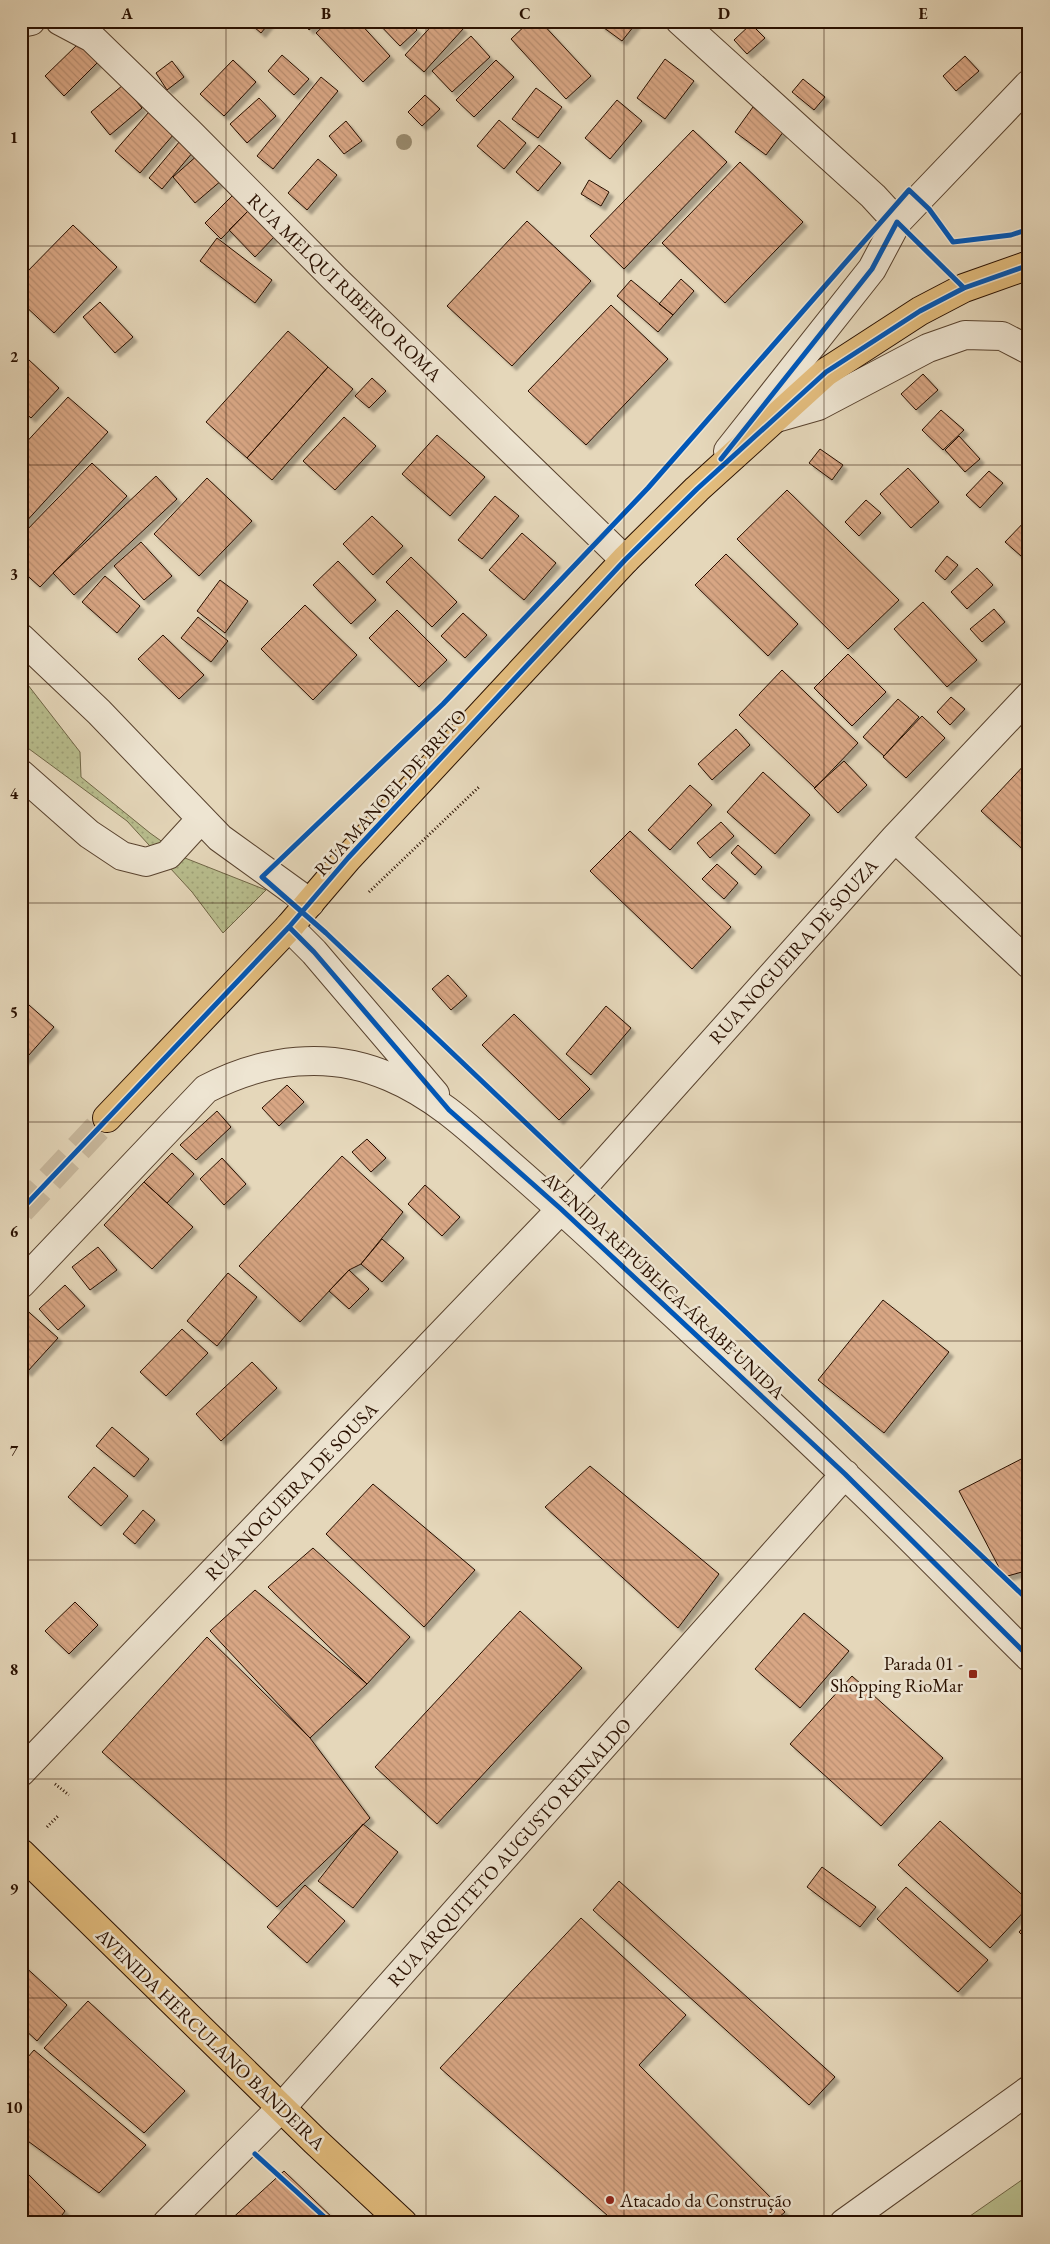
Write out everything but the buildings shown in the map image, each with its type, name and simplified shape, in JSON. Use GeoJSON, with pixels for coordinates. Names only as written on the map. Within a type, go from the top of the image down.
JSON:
{"type":"FeatureCollection","features":[{"type":"Feature","properties":{"kind":"main road","name":"RUA MANOEL DE BRITO"},"geometry":{"type":"LineString","coordinates":[[107,1118],[290,927],[348,858],[625,560],[697,489],[826,372],[920,311],[964,288],[1029,265]]}},
{"type":"Feature","properties":{"kind":"main road","name":"AVENIDA HERCULANO BANDEIRA"},"geometry":{"type":"LineString","coordinates":[[21,1853],[403,2223]]}},
{"type":"Feature","properties":{"kind":"street"},"geometry":{"type":"LineString","coordinates":[[21,23],[31,21]]}},
{"type":"Feature","properties":{"kind":"street","name":"RUA MELQUI RIBEIRO ROMA"},"geometry":{"type":"LineString","coordinates":[[60,21],[74,27],[99,45],[190,133],[342,286],[625,560]]}},
{"type":"Feature","properties":{"kind":"street"},"geometry":{"type":"LineString","coordinates":[[680,21],[873,196],[897,222]]}},
{"type":"Feature","properties":{"kind":"street","name":"RUA MANOEL DE BRITO"},"geometry":{"type":"LineString","coordinates":[[697,489],[872,269],[897,222],[1029,84]]}},
{"type":"Feature","properties":{"kind":"street"},"geometry":{"type":"LineString","coordinates":[[776,418],[818,406],[928,348],[966,334],[1002,336],[1029,350]]}},
{"type":"Feature","properties":{"kind":"street"},"geometry":{"type":"LineString","coordinates":[[21,638],[99,712],[220,838],[310,903]]}},
{"type":"Feature","properties":{"kind":"street","name":"RUA NOGUEIRA DE SOUZA"},"geometry":{"type":"LineString","coordinates":[[561,1209],[894,838],[1029,696]]}},
{"type":"Feature","properties":{"kind":"street"},"geometry":{"type":"LineString","coordinates":[[21,774],[89,834],[122,856],[146,862],[168,855],[201,819]]}},
{"type":"Feature","properties":{"kind":"street"},"geometry":{"type":"LineString","coordinates":[[894,838],[1029,964]]}},
{"type":"Feature","properties":{"kind":"street","name":"AVENIDA REPÚBLICA ÁRABE UNIDA"},"geometry":{"type":"LineString","coordinates":[[290,927],[314,952],[449,1110],[561,1209],[845,1474],[1029,1657]]}},
{"type":"Feature","properties":{"kind":"street","name":"AVENIDA REPÚBLICA ÁRABE UNIDA"},"geometry":{"type":"LineString","coordinates":[[21,1284],[206,1089],[229,1078],[253,1069],[306,1060],[354,1065],[388,1076],[420,1091],[449,1110]]}},
{"type":"Feature","properties":{"kind":"street","name":"RUA NOGUEIRA DE SOUSA"},"geometry":{"type":"LineString","coordinates":[[21,1772],[561,1209]]}},
{"type":"Feature","properties":{"kind":"street","name":"RUA ARQUITETO AUGUSTO REINALDO"},"geometry":{"type":"LineString","coordinates":[[167,2223],[282,2107],[845,1474]]}},
{"type":"Feature","properties":{"kind":"street"},"geometry":{"type":"LineString","coordinates":[[844,2223],[1029,2090]]}},
{"type":"Feature","properties":{"kind":"path"},"geometry":{"type":"LineString","coordinates":[[369,892],[480,786]]}},
{"type":"Feature","properties":{"kind":"path"},"geometry":{"type":"LineString","coordinates":[[53,1782],[68,1795]]}},
{"type":"Feature","properties":{"kind":"path"},"geometry":{"type":"LineString","coordinates":[[47,1827],[59,1815]]}},
{"type":"Feature","properties":{"kind":"path"},"geometry":{"type":"LineString","coordinates":[[262,2161],[331,2223]]}},
{"type":"Feature","properties":{"kind":"green space"},"geometry":{"type":"Polygon","coordinates":[[[21,676],[80,752],[81,777],[150,833],[185,858],[266,890],[223,933],[192,892],[127,821],[21,743],[21,676]]]}},
{"type":"Feature","properties":{"kind":"green space"},"geometry":{"type":"Polygon","coordinates":[[[1029,2175],[1029,2223],[960,2223],[1029,2175]]]}},
{"type":"Feature","properties":{"kind":"tunnel"},"geometry":{"type":"LineString","coordinates":[[21,1210],[107,1118]]}},
{"type":"Feature","properties":{"kind":"cycle path"},"geometry":{"type":"LineString","coordinates":[[1029,229],[1011,235],[953,242],[929,209],[909,190],[648,488],[443,704],[262,877],[326,933],[1029,1601]]}},
{"type":"Feature","properties":{"kind":"cycle path"},"geometry":{"type":"LineString","coordinates":[[721,459],[872,269],[897,222],[964,288]]}},
{"type":"Feature","properties":{"kind":"cycle path"},"geometry":{"type":"LineString","coordinates":[[21,1210],[289,927],[348,858],[625,560],[697,489],[826,372],[920,311],[964,288],[1029,265]]}},
{"type":"Feature","properties":{"kind":"cycle path"},"geometry":{"type":"LineString","coordinates":[[289,927],[314,952],[449,1110],[561,1209],[845,1474],[1029,1657]]}},
{"type":"Feature","properties":{"kind":"cycle path"},"geometry":{"type":"LineString","coordinates":[[255,2154],[331,2223]]}},
{"type":"Feature","properties":{"kind":"place","name":"Parada 01 - Shopping RioMar"},"geometry":{"type":"Point","coordinates":[973,1674]}},
{"type":"Feature","properties":{"kind":"place","name":"Atacado da Construção"},"geometry":{"type":"Point","coordinates":[610,2200]}}]}
